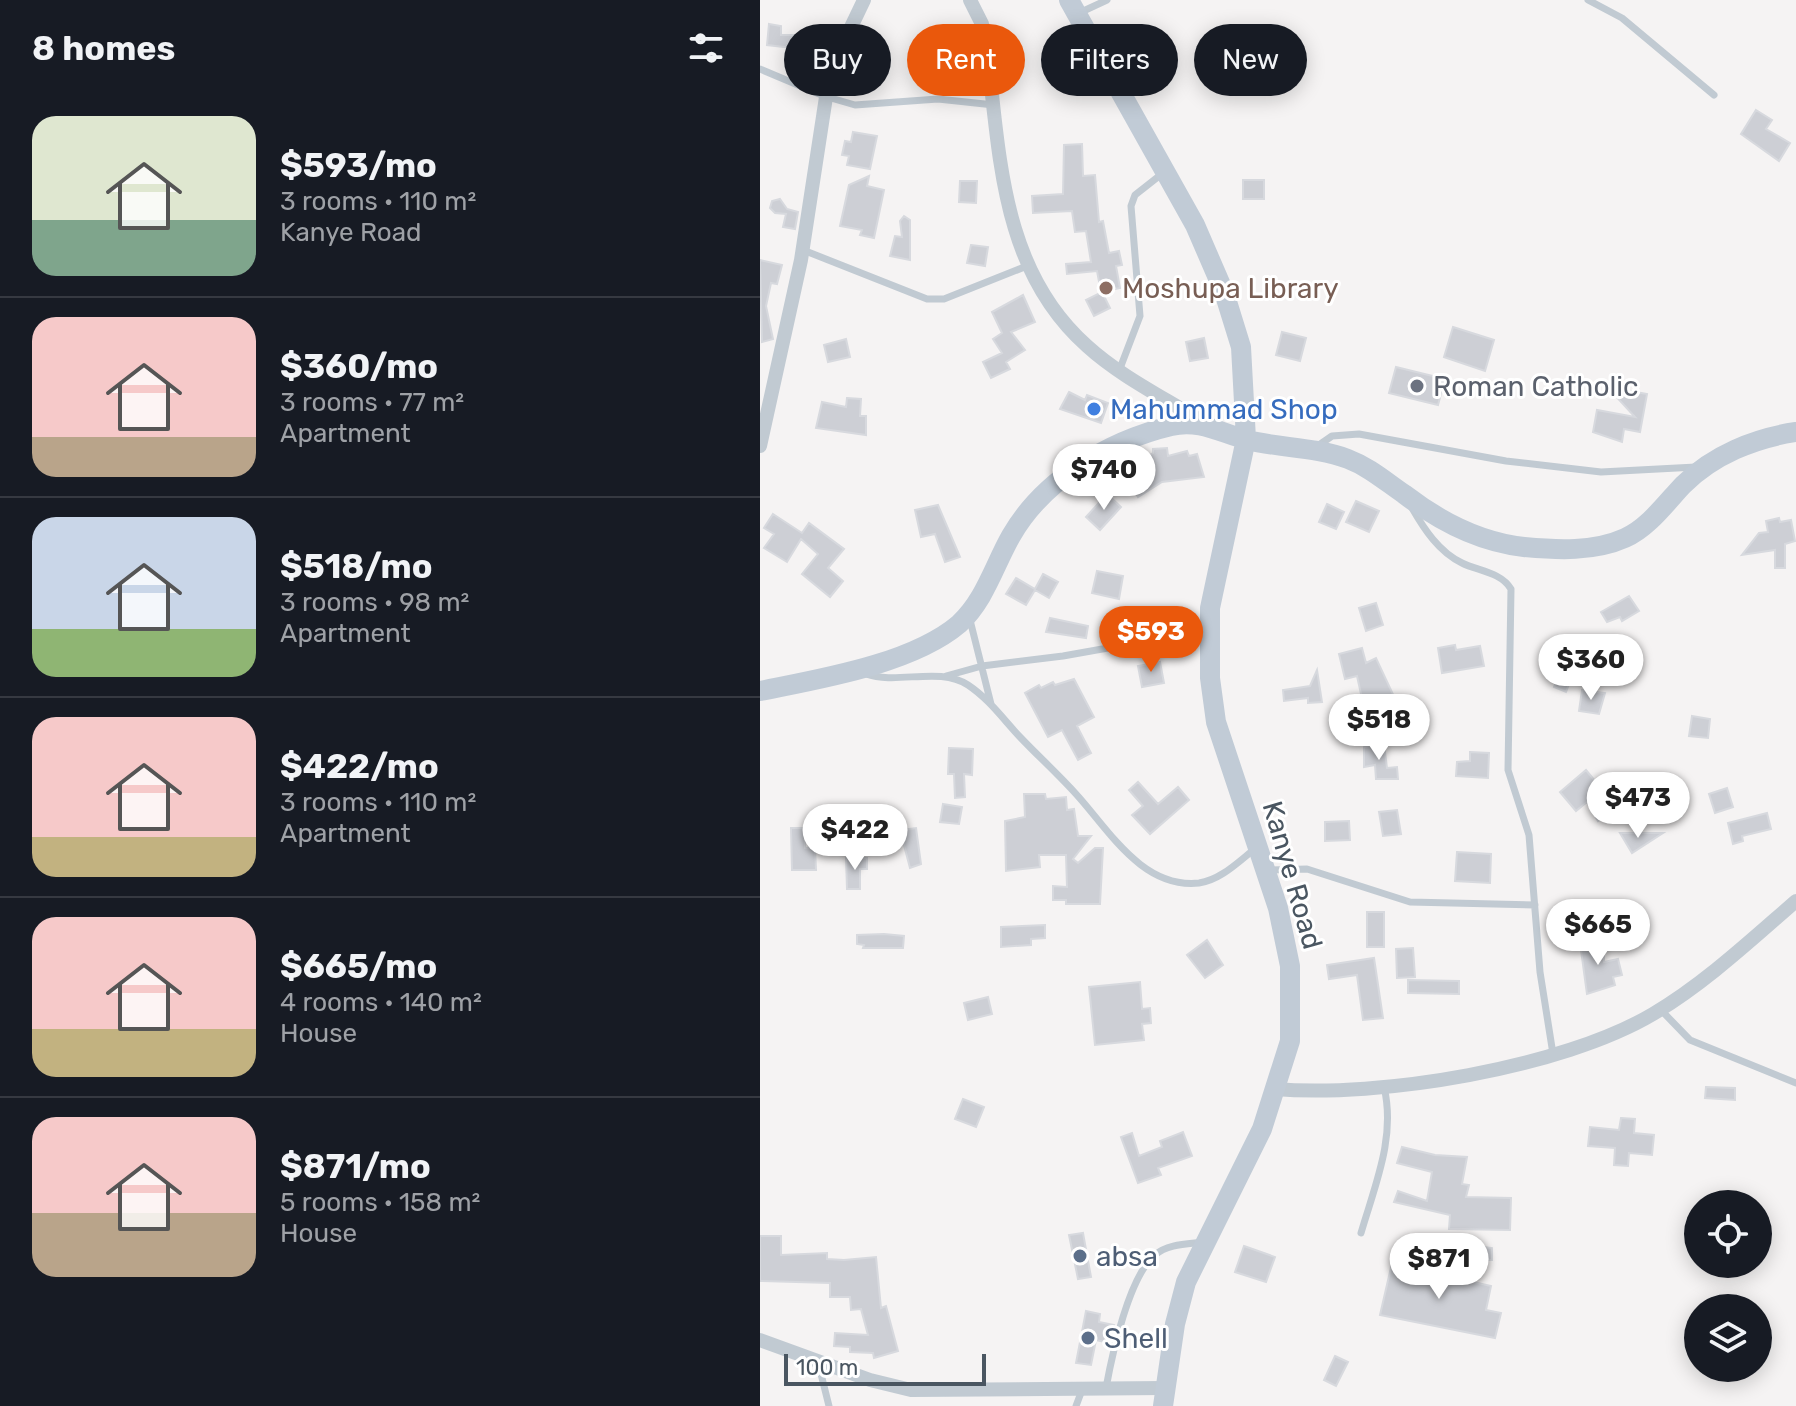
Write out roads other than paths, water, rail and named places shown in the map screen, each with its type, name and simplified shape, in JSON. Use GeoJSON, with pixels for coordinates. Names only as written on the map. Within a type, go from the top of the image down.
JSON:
{"type":"FeatureCollection","features":[{"type":"Feature","properties":{"kind":"main road","name":"Kanye Road"},"geometry":{"type":"LineString","coordinates":[[1073,7],[1195,225],[1224,292],[1241,347],[1246,387],[1246,439],[1215,582],[1209,630],[1210,678],[1216,722],[1266,870],[1284,935],[1292,1004],[1290,1041],[1262,1129],[1203,1242],[1186,1282],[1164,1397]]}},
{"type":"Feature","properties":{"kind":"main road"},"geometry":{"type":"LineString","coordinates":[[760,691],[898,656],[939,637],[969,614],[1010,537],[1051,484],[1084,463],[1173,425],[1208,425],[1246,439],[1356,463],[1375,472],[1447,523],[1486,539],[1522,546],[1590,547],[1627,537],[1706,466],[1737,448],[1796,432]]}},
{"type":"Feature","properties":{"kind":"street"},"geometry":{"type":"LineString","coordinates":[[851,24],[864,0]]}},
{"type":"Feature","properties":{"kind":"street"},"geometry":{"type":"LineString","coordinates":[[970,0],[982,24],[1006,202],[1012,230],[1027,266],[1065,325],[1119,371],[1208,425]]}},
{"type":"Feature","properties":{"kind":"street"},"geometry":{"type":"LineString","coordinates":[[760,446],[803,250],[824,96]]}},
{"type":"Feature","properties":{"kind":"street"},"geometry":{"type":"LineString","coordinates":[[1275,1089],[1321,1093],[1384,1087],[1553,1055],[1594,1041],[1660,1009],[1796,901]]}},
{"type":"Feature","properties":{"kind":"street"},"geometry":{"type":"LineString","coordinates":[[760,1340],[818,1362],[911,1390],[1106,1388],[1164,1397]]}},
{"type":"Feature","properties":{"kind":"lane"},"geometry":{"type":"LineString","coordinates":[[1073,7],[1107,0]]}},
{"type":"Feature","properties":{"kind":"lane"},"geometry":{"type":"LineString","coordinates":[[1588,0],[1622,18],[1714,95]]}},
{"type":"Feature","properties":{"kind":"lane"},"geometry":{"type":"LineString","coordinates":[[760,69],[784,79]]}},
{"type":"Feature","properties":{"kind":"lane"},"geometry":{"type":"LineString","coordinates":[[824,96],[855,105],[938,99],[994,105]]}},
{"type":"Feature","properties":{"kind":"lane"},"geometry":{"type":"LineString","coordinates":[[1119,371],[1140,316],[1131,206],[1135,195],[1164,172]]}},
{"type":"Feature","properties":{"kind":"lane"},"geometry":{"type":"LineString","coordinates":[[803,250],[927,299],[954,296],[1027,266]]}},
{"type":"Feature","properties":{"kind":"lane"},"geometry":{"type":"LineString","coordinates":[[1311,451],[1332,436],[1359,434],[1494,460],[1601,472],[1706,466]]}},
{"type":"Feature","properties":{"kind":"lane"},"geometry":{"type":"LineString","coordinates":[[1405,495],[1429,534],[1443,550],[1460,562],[1498,577],[1511,589],[1508,770],[1527,823],[1553,1055]]}},
{"type":"Feature","properties":{"kind":"lane"},"geometry":{"type":"LineString","coordinates":[[969,614],[991,704]]}},
{"type":"Feature","properties":{"kind":"lane"},"geometry":{"type":"LineString","coordinates":[[853,669],[891,678],[944,677],[982,666],[1063,656],[1209,630]]}},
{"type":"Feature","properties":{"kind":"lane"},"geometry":{"type":"LineString","coordinates":[[944,677],[967,684],[991,704],[1144,868],[1165,878],[1201,883],[1218,877],[1258,846]]}},
{"type":"Feature","properties":{"kind":"lane"},"geometry":{"type":"LineString","coordinates":[[1266,870],[1307,869],[1410,902],[1535,905]]}},
{"type":"Feature","properties":{"kind":"lane"},"geometry":{"type":"LineString","coordinates":[[1660,1009],[1690,1040],[1796,1083]]}},
{"type":"Feature","properties":{"kind":"lane"},"geometry":{"type":"LineString","coordinates":[[1361,1233],[1389,1136],[1390,1112],[1384,1087]]}},
{"type":"Feature","properties":{"kind":"lane"},"geometry":{"type":"LineString","coordinates":[[1106,1388],[1118,1325],[1153,1256],[1168,1248],[1203,1242]]}},
{"type":"Feature","properties":{"kind":"lane"},"geometry":{"type":"LineString","coordinates":[[818,1362],[829,1406]]}},
{"type":"Feature","properties":{"kind":"lane"},"geometry":{"type":"LineString","coordinates":[[1076,1406],[1083,1388]]}},
{"type":"Feature","properties":{"kind":"place","name":"Moshupa Library"},"geometry":{"type":"Point","coordinates":[1106,288]}},
{"type":"Feature","properties":{"kind":"place","name":"Roman Catholic"},"geometry":{"type":"Point","coordinates":[1417,386]}},
{"type":"Feature","properties":{"kind":"place","name":"Mahummad Shop"},"geometry":{"type":"Point","coordinates":[1094,409]}},
{"type":"Feature","properties":{"kind":"place","name":"absa"},"geometry":{"type":"Point","coordinates":[1080,1256]}},
{"type":"Feature","properties":{"kind":"place","name":"Shell"},"geometry":{"type":"Point","coordinates":[1088,1338]}}]}
